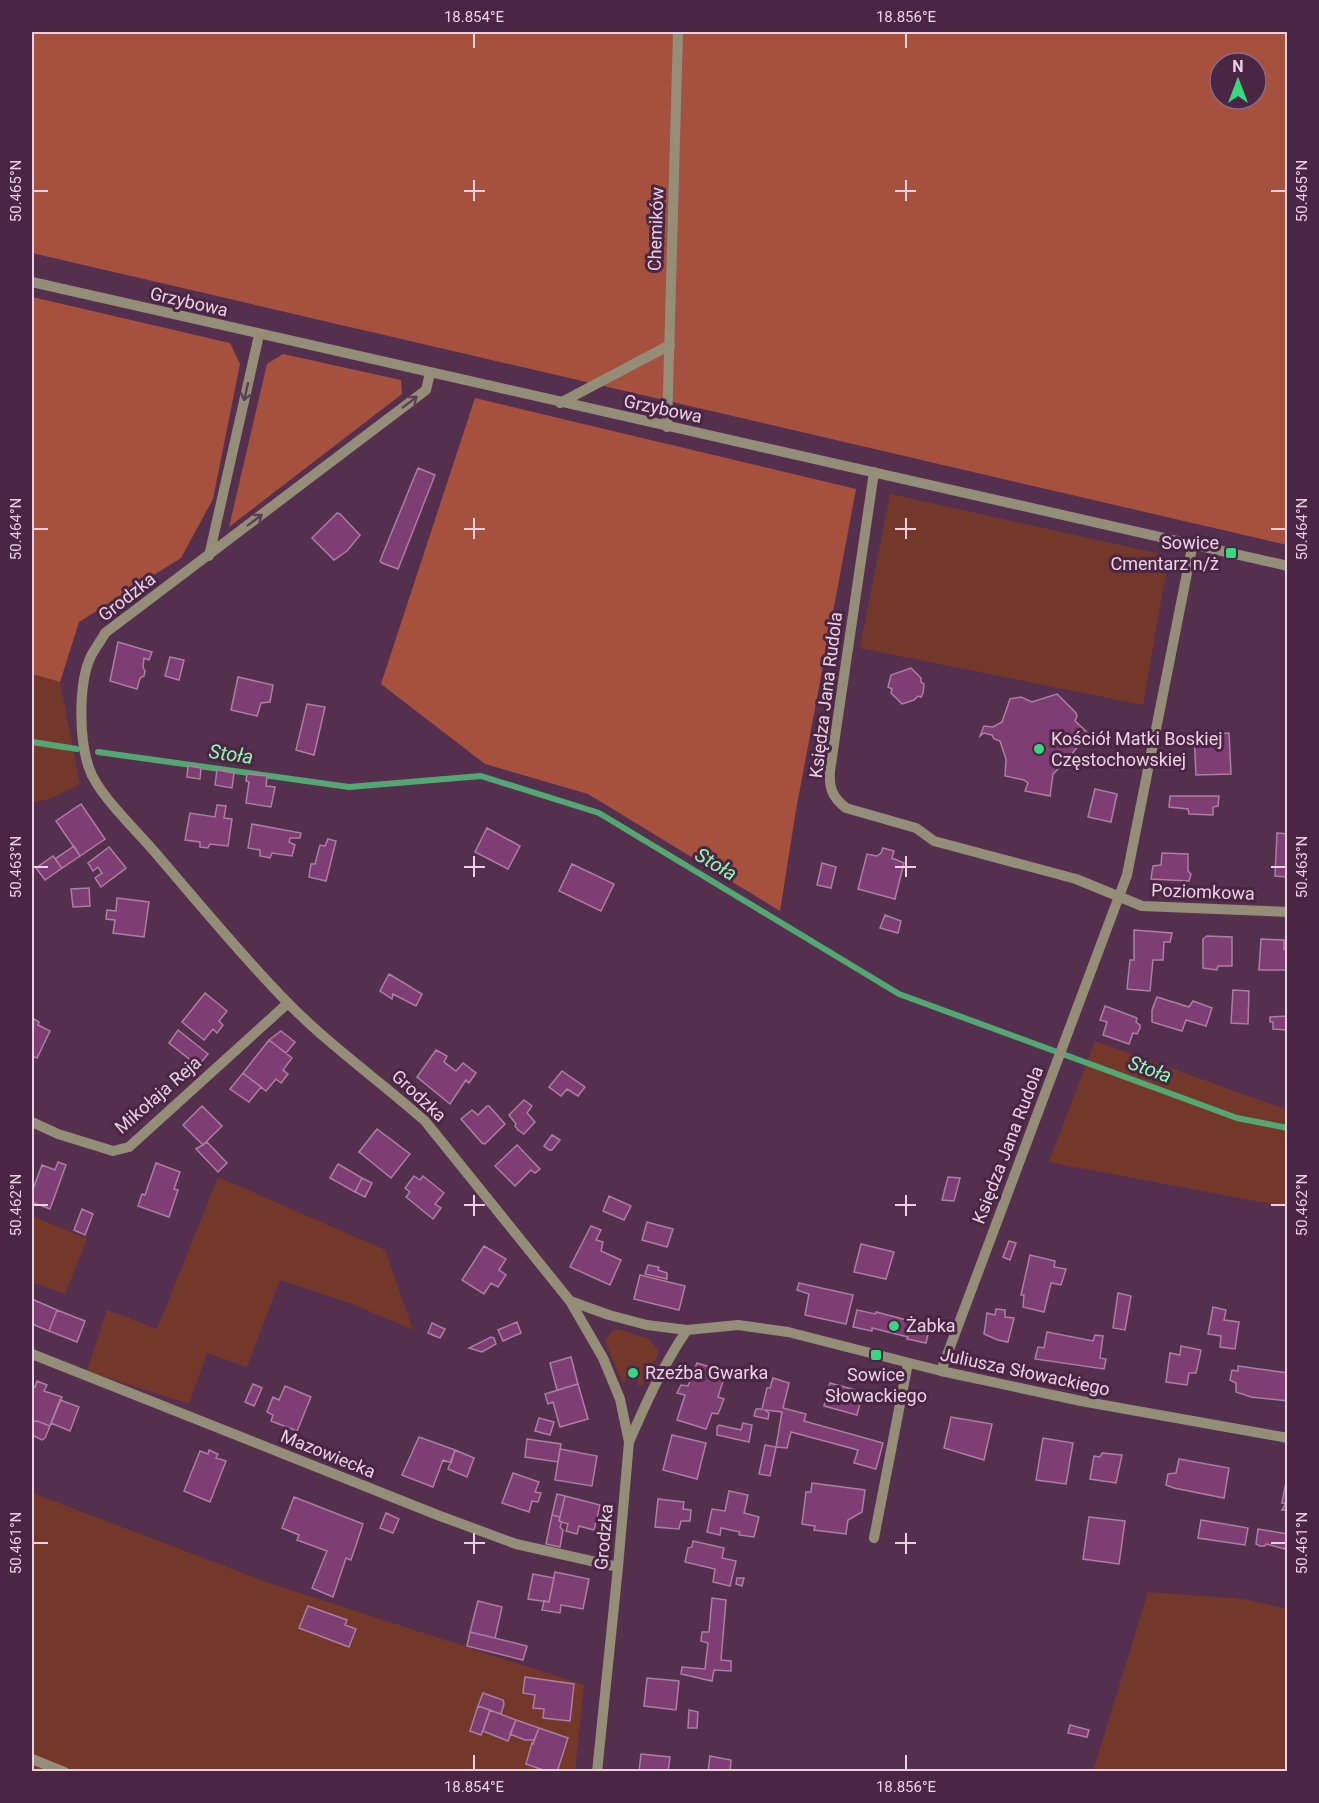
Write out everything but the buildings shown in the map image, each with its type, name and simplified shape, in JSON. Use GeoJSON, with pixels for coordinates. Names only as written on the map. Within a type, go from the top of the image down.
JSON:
{"type":"FeatureCollection","features":[{"type":"Feature","properties":{"kind":"street","name":"Chemików"},"geometry":{"type":"LineString","coordinates":[[667,427],[678,32]]}},
{"type":"Feature","properties":{"kind":"street","name":"Grzybowa"},"geometry":{"type":"LineString","coordinates":[[32,282],[1287,566]]}},
{"type":"Feature","properties":{"kind":"street"},"geometry":{"type":"LineString","coordinates":[[209,556],[259,334]]}},
{"type":"Feature","properties":{"kind":"street"},"geometry":{"type":"LineString","coordinates":[[560,403],[670,345]]}},
{"type":"Feature","properties":{"kind":"street","name":"Grodzka"},"geometry":{"type":"LineString","coordinates":[[430,373],[426,390],[105,633],[90,657],[84,684],[83,747],[89,770],[102,791],[194,899],[288,1003],[339,1050],[425,1121],[570,1301],[603,1358],[620,1399],[629,1442],[597,1772]]}},
{"type":"Feature","properties":{"kind":"street","name":"Księdza Jana Rudola"},"geometry":{"type":"LineString","coordinates":[[874,472],[830,771],[831,791],[836,800],[846,808],[916,828],[934,841],[1076,879],[1119,898]]}},
{"type":"Feature","properties":{"kind":"street","name":"Księdza Jana Rudola"},"geometry":{"type":"LineString","coordinates":[[941,1371],[1127,875],[1193,543]]}},
{"type":"Feature","properties":{"kind":"street","name":"Poziomkowa"},"geometry":{"type":"LineString","coordinates":[[1119,898],[1142,906],[1287,912]]}},
{"type":"Feature","properties":{"kind":"street","name":"Mikołaja Reja"},"geometry":{"type":"LineString","coordinates":[[32,1122],[58,1134],[113,1151],[129,1147],[288,1003]]}},
{"type":"Feature","properties":{"kind":"street","name":"Juliusza Słowackiego"},"geometry":{"type":"LineString","coordinates":[[570,1301],[647,1325],[687,1330],[738,1325],[778,1330],[941,1371],[1080,1401],[1287,1438]]}},
{"type":"Feature","properties":{"kind":"street"},"geometry":{"type":"LineString","coordinates":[[629,1442],[670,1355],[687,1330]]}},
{"type":"Feature","properties":{"kind":"street","name":"Mazowiecka"},"geometry":{"type":"LineString","coordinates":[[32,1354],[505,1540],[618,1567]]}},
{"type":"Feature","properties":{"kind":"street"},"geometry":{"type":"LineString","coordinates":[[874,1538],[908,1363]]}},
{"type":"Feature","properties":{"kind":"street"},"geometry":{"type":"LineString","coordinates":[[32,1759],[64,1772]]}},
{"type":"Feature","properties":{"kind":"shaded area"},"geometry":{"type":"Polygon","coordinates":[[[32,32],[1287,32],[1287,545],[32,253],[32,32]]]}},
{"type":"Feature","properties":{"kind":"shaded area"},"geometry":{"type":"Polygon","coordinates":[[[32,297],[230,343],[240,364],[213,499],[181,558],[79,622],[60,682],[32,674],[32,297]]]}},
{"type":"Feature","properties":{"kind":"shaded area"},"geometry":{"type":"Polygon","coordinates":[[[283,354],[401,380],[402,394],[229,527],[267,364],[283,354]]]}},
{"type":"Feature","properties":{"kind":"shaded area"},"geometry":{"type":"Polygon","coordinates":[[[475,398],[856,489],[796,810],[780,911],[588,794],[485,764],[381,684],[475,398]]]}},
{"type":"Feature","properties":{"kind":"shaded area"},"geometry":{"type":"Polygon","coordinates":[[[890,494],[1156,553],[1163,558],[1167,567],[1143,705],[860,648],[890,494]]]}},
{"type":"Feature","properties":{"kind":"shaded area"},"geometry":{"type":"Polygon","coordinates":[[[32,674],[60,682],[80,784],[49,799],[32,803],[32,674]]]}},
{"type":"Feature","properties":{"kind":"shaded area"},"geometry":{"type":"Polygon","coordinates":[[[1095,1041],[1287,1110],[1287,1207],[1049,1162],[1095,1041]]]}},
{"type":"Feature","properties":{"kind":"shaded area"},"geometry":{"type":"Polygon","coordinates":[[[218,1177],[385,1250],[413,1330],[353,1304],[280,1280],[247,1367],[207,1353],[189,1404],[87,1371],[107,1310],[157,1329],[218,1177]]]}},
{"type":"Feature","properties":{"kind":"shaded area"},"geometry":{"type":"Polygon","coordinates":[[[32,1216],[87,1239],[65,1294],[32,1282],[32,1216]]]}},
{"type":"Feature","properties":{"kind":"shaded area"},"geometry":{"type":"Polygon","coordinates":[[[618,1329],[649,1339],[658,1350],[658,1355],[643,1384],[638,1386],[639,1367],[627,1365],[625,1384],[621,1379],[605,1341],[612,1331],[618,1329]]]}},
{"type":"Feature","properties":{"kind":"shaded area"},"geometry":{"type":"Polygon","coordinates":[[[32,1493],[272,1584],[584,1685],[575,1771],[32,1771],[32,1493]]]}},
{"type":"Feature","properties":{"kind":"shaded area"},"geometry":{"type":"Polygon","coordinates":[[[1148,1592],[1243,1599],[1287,1609],[1287,1771],[1093,1771],[1148,1592]]]}},
{"type":"Feature","properties":{"kind":"waterway","name":"Stoła"},"geometry":{"type":"LineString","coordinates":[[32,742],[77,749]]}},
{"type":"Feature","properties":{"kind":"waterway","name":"Stoła"},"geometry":{"type":"LineString","coordinates":[[98,752],[349,787],[481,776],[599,813],[899,994],[1237,1118],[1288,1128]]}},
{"type":"Feature","properties":{"kind":"place","name":"Sowice Cmentarz n/ż"},"geometry":{"type":"Point","coordinates":[1231,553]}},
{"type":"Feature","properties":{"kind":"place","name":"Kościół Matki Boskiej Częstochowskiej"},"geometry":{"type":"Point","coordinates":[1039,749]}},
{"type":"Feature","properties":{"kind":"place","name":"Żabka"},"geometry":{"type":"Point","coordinates":[894,1326]}},
{"type":"Feature","properties":{"kind":"place","name":"Sowice Słowackiego"},"geometry":{"type":"Point","coordinates":[876,1355]}},
{"type":"Feature","properties":{"kind":"place","name":"Rzeźba Gwarka"},"geometry":{"type":"Point","coordinates":[633,1373]}}]}
